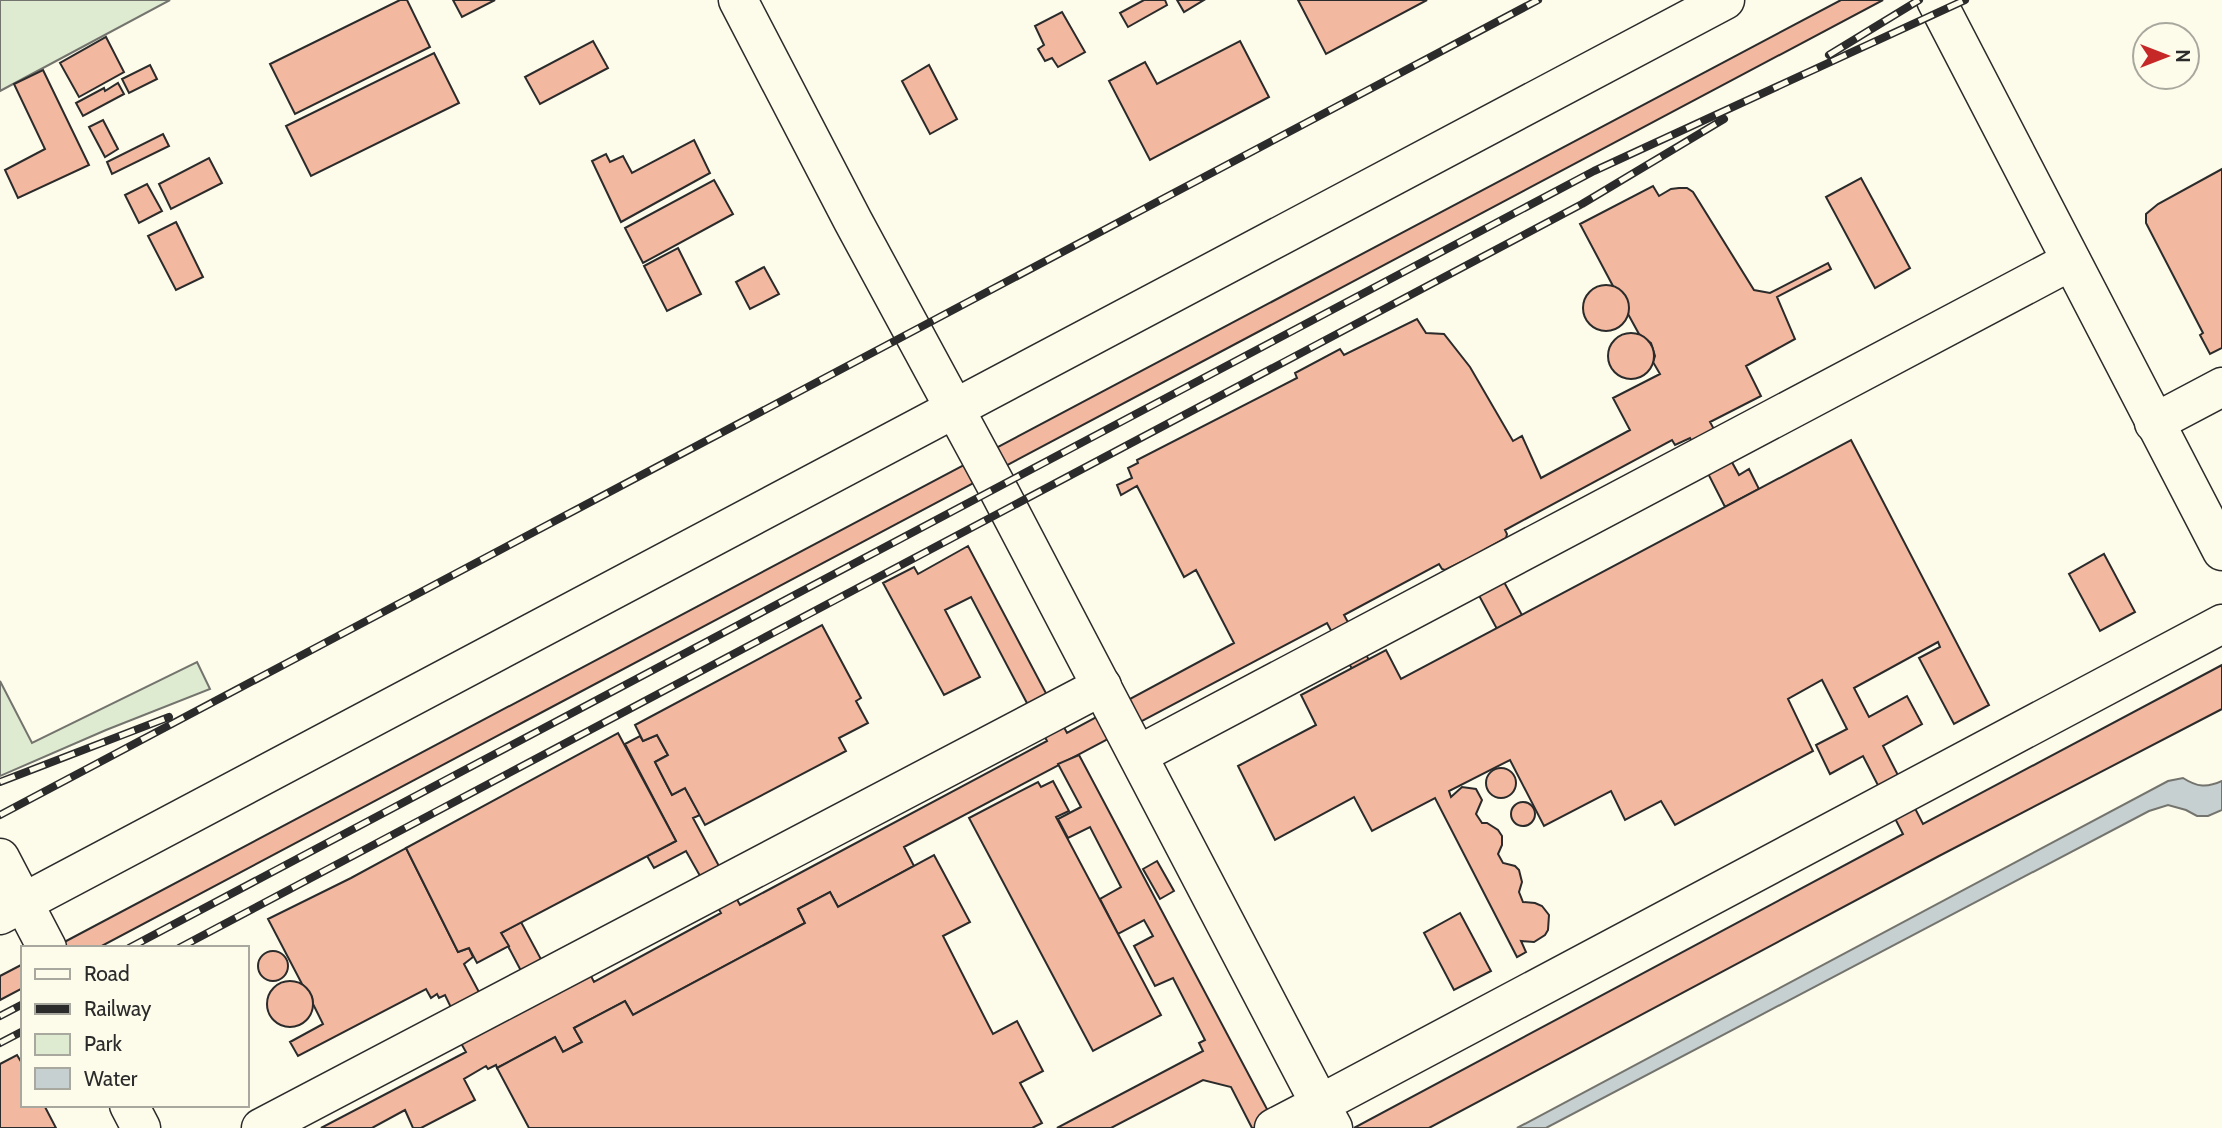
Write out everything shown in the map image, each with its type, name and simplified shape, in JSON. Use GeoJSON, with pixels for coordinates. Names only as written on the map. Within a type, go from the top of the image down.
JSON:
{"type":"FeatureCollection","features":[{"type":"Feature","properties":{"kind":"lane"},"geometry":{"type":"LineString","coordinates":[[738,0],[1327,1116]]}},
{"type":"Feature","properties":{"kind":"lane"},"geometry":{"type":"LineString","coordinates":[[12,909],[1725,0]]}},
{"type":"Feature","properties":{"kind":"lane"},"geometry":{"type":"LineString","coordinates":[[1936,0],[2222,551]]}},
{"type":"Feature","properties":{"kind":"lane"},"geometry":{"type":"LineString","coordinates":[[1138,755],[2071,261]]}},
{"type":"Feature","properties":{"kind":"lane"},"geometry":{"type":"LineString","coordinates":[[2154,423],[2222,387]]}},
{"type":"Feature","properties":{"kind":"lane"},"geometry":{"type":"LineString","coordinates":[[1274,1128],[1327,1116],[2222,624]]}},
{"type":"Feature","properties":{"kind":"lane"},"geometry":{"type":"LineString","coordinates":[[261,1128],[1102,686]]}},
{"type":"Feature","properties":{"kind":"lane"},"geometry":{"type":"LineString","coordinates":[[0,858],[12,909],[45,946]]}},
{"type":"Feature","properties":{"kind":"lane"},"geometry":{"type":"LineString","coordinates":[[130,1107],[141,1128]]}},
{"type":"Feature","properties":{"kind":"green space"},"geometry":{"type":"Polygon","coordinates":[[[0,0],[170,0],[0,91],[0,0]]]}},
{"type":"Feature","properties":{"kind":"green space"},"geometry":{"type":"Polygon","coordinates":[[[197,662],[210,689],[0,776],[0,681],[32,743],[197,662]]]}},
{"type":"Feature","properties":{"kind":"water"},"geometry":{"type":"Polygon","coordinates":[[[2183,778],[2202,786],[2222,781],[2222,810],[2208,816],[2197,816],[2168,805],[2149,811],[1546,1128],[1517,1128],[2168,781],[2183,778]]]}},
{"type":"Feature","properties":{"kind":"building"},"geometry":{"type":"Polygon","coordinates":[[[400,0],[407,0],[430,47],[295,114],[270,64],[400,0]]]}},
{"type":"Feature","properties":{"kind":"building"},"geometry":{"type":"Polygon","coordinates":[[[453,0],[495,0],[462,17],[453,0]]]}},
{"type":"Feature","properties":{"kind":"building"},"geometry":{"type":"Polygon","coordinates":[[[1144,0],[1165,0],[1167,5],[1128,27],[1120,13],[1144,0]]]}},
{"type":"Feature","properties":{"kind":"building"},"geometry":{"type":"Polygon","coordinates":[[[1177,0],[1204,0],[1184,12],[1177,0]]]}},
{"type":"Feature","properties":{"kind":"building"},"geometry":{"type":"Polygon","coordinates":[[[1298,0],[1427,0],[1326,54],[1298,0]]]}},
{"type":"Feature","properties":{"kind":"building"},"geometry":{"type":"Polygon","coordinates":[[[1841,0],[1883,0],[102,946],[57,946],[1841,0]]]}},
{"type":"Feature","properties":{"kind":"building"},"geometry":{"type":"Polygon","coordinates":[[[1062,12],[1085,52],[1058,67],[1052,58],[1045,61],[1038,49],[1044,45],[1035,26],[1062,12]]]}},
{"type":"Feature","properties":{"kind":"building"},"geometry":{"type":"Polygon","coordinates":[[[106,37],[124,72],[79,97],[60,63],[106,37]]]}},
{"type":"Feature","properties":{"kind":"building"},"geometry":{"type":"Polygon","coordinates":[[[593,41],[608,68],[540,104],[525,77],[593,41]]]}},
{"type":"Feature","properties":{"kind":"building"},"geometry":{"type":"Polygon","coordinates":[[[1240,41],[1269,97],[1150,160],[1109,81],[1145,62],[1157,84],[1240,41]]]}},
{"type":"Feature","properties":{"kind":"building"},"geometry":{"type":"Polygon","coordinates":[[[434,53],[459,103],[311,176],[286,126],[434,53]]]}},
{"type":"Feature","properties":{"kind":"building"},"geometry":{"type":"Polygon","coordinates":[[[150,65],[157,79],[129,93],[122,79],[150,65]]]}},
{"type":"Feature","properties":{"kind":"building"},"geometry":{"type":"Polygon","coordinates":[[[929,65],[957,119],[930,134],[902,81],[929,65]]]}},
{"type":"Feature","properties":{"kind":"building"},"geometry":{"type":"Polygon","coordinates":[[[43,70],[89,165],[18,198],[5,170],[45,149],[14,84],[43,70]]]}},
{"type":"Feature","properties":{"kind":"building"},"geometry":{"type":"Polygon","coordinates":[[[118,83],[124,94],[83,116],[76,103],[118,83]]]}},
{"type":"Feature","properties":{"kind":"building"},"geometry":{"type":"Polygon","coordinates":[[[103,120],[118,149],[105,157],[89,127],[103,120]]]}},
{"type":"Feature","properties":{"kind":"building"},"geometry":{"type":"Polygon","coordinates":[[[163,134],[169,146],[112,174],[107,162],[163,134]]]}},
{"type":"Feature","properties":{"kind":"building"},"geometry":{"type":"Polygon","coordinates":[[[694,140],[710,173],[621,222],[592,161],[606,154],[610,162],[623,156],[632,173],[694,140]]]}},
{"type":"Feature","properties":{"kind":"building"},"geometry":{"type":"Polygon","coordinates":[[[209,158],[222,183],[171,209],[159,184],[209,158]]]}},
{"type":"Feature","properties":{"kind":"building"},"geometry":{"type":"Polygon","coordinates":[[[2222,169],[2222,348],[2210,354],[2200,335],[2203,333],[2146,223],[2146,214],[2158,204],[2222,169]]]}},
{"type":"Feature","properties":{"kind":"building"},"geometry":{"type":"Polygon","coordinates":[[[1861,178],[1910,268],[1875,288],[1826,197],[1861,178]]]}},
{"type":"Feature","properties":{"kind":"building"},"geometry":{"type":"Polygon","coordinates":[[[714,180],[733,214],[643,263],[625,228],[714,180]]]}},
{"type":"Feature","properties":{"kind":"building"},"geometry":{"type":"Polygon","coordinates":[[[147,184],[162,211],[139,223],[125,195],[147,184]]]}},
{"type":"Feature","properties":{"kind":"building"},"geometry":{"type":"Polygon","coordinates":[[[1653,186],[1659,196],[1679,188],[1687,188],[1693,192],[1754,290],[1770,293],[1828,263],[1831,269],[1777,297],[1795,339],[1746,366],[1761,396],[1710,422],[1739,475],[1749,469],[1759,489],[1725,507],[1690,438],[1675,445],[1672,440],[1505,530],[1506,538],[1486,549],[1522,615],[1497,629],[1461,562],[1445,570],[1439,564],[1344,615],[1369,660],[1352,669],[1327,623],[904,847],[914,866],[838,907],[830,892],[798,909],[805,923],[633,1015],[625,1001],[574,1028],[582,1042],[563,1052],[555,1037],[497,1068],[496,1065],[488,1069],[486,1066],[464,1079],[475,1100],[421,1128],[413,1128],[405,1110],[372,1128],[321,1128],[466,1052],[458,1038],[457,1020],[445,995],[439,998],[437,994],[431,998],[426,989],[298,1056],[290,1042],[323,1024],[312,997],[302,984],[268,919],[406,848],[458,952],[469,948],[473,957],[464,964],[496,1024],[537,1001],[501,933],[521,922],[558,991],[590,974],[594,982],[721,913],[686,851],[654,868],[647,856],[676,841],[625,744],[640,736],[643,741],[657,735],[668,755],[655,762],[672,795],[685,788],[700,815],[693,818],[740,905],[1047,741],[971,597],[945,610],[980,677],[944,695],[883,583],[914,567],[918,574],[968,546],[1067,733],[1234,643],[1196,570],[1184,577],[1137,486],[1121,495],[1117,485],[1132,478],[1128,468],[1138,463],[1137,460],[1297,378],[1295,373],[1340,349],[1344,355],[1417,319],[1426,333],[1444,334],[1470,367],[1513,441],[1522,436],[1541,478],[1630,430],[1613,398],[1660,374],[1653,362],[1655,356],[1651,343],[1639,334],[1628,314],[1625,296],[1613,286],[1580,224],[1653,186]]]}},
{"type":"Feature","properties":{"kind":"building"},"geometry":{"type":"Polygon","coordinates":[[[176,222],[203,277],[176,290],[148,236],[176,222]]]}},
{"type":"Feature","properties":{"kind":"building"},"geometry":{"type":"Polygon","coordinates":[[[678,248],[701,294],[667,311],[644,266],[678,248]]]}},
{"type":"Feature","properties":{"kind":"building"},"geometry":{"type":"Polygon","coordinates":[[[764,267],[779,294],[750,309],[736,282],[764,267]]]}},
{"type":"Feature","properties":{"kind":"building"},"geometry":{"type":"Polygon","coordinates":[[[1606,285],[1622,292],[1629,308],[1622,324],[1606,331],[1590,324],[1583,308],[1590,292],[1606,285]]]}},
{"type":"Feature","properties":{"kind":"building"},"geometry":{"type":"Polygon","coordinates":[[[1631,333],[1647,340],[1654,356],[1647,372],[1631,379],[1615,372],[1608,356],[1615,340],[1631,333]]]}},
{"type":"Feature","properties":{"kind":"building"},"geometry":{"type":"Polygon","coordinates":[[[1851,440],[1989,705],[1954,724],[1919,658],[1940,647],[1938,642],[1854,688],[1869,717],[1907,696],[1922,724],[1883,746],[1923,824],[2222,665],[2222,709],[1939,856],[1429,1128],[1354,1128],[1903,834],[1863,756],[1830,774],[1816,745],[1847,729],[1822,680],[1788,699],[1813,751],[1675,825],[1661,801],[1625,820],[1611,791],[1544,826],[1510,760],[1449,791],[1451,797],[1462,787],[1476,789],[1482,800],[1476,814],[1482,823],[1498,830],[1502,836],[1498,854],[1503,863],[1519,870],[1522,882],[1519,892],[1523,902],[1542,906],[1549,915],[1545,935],[1534,942],[1521,941],[1526,952],[1517,957],[1435,798],[1372,831],[1354,797],[1275,840],[1238,766],[1316,725],[1301,695],[1386,650],[1401,679],[1851,440]]]}},
{"type":"Feature","properties":{"kind":"building"},"geometry":{"type":"Polygon","coordinates":[[[2104,554],[2135,612],[2100,631],[2069,574],[2104,554]]]}},
{"type":"Feature","properties":{"kind":"building"},"geometry":{"type":"Polygon","coordinates":[[[822,625],[861,698],[856,701],[868,723],[839,738],[846,751],[705,825],[685,788],[672,795],[655,762],[668,755],[657,735],[643,741],[635,725],[822,625]]]}},
{"type":"Feature","properties":{"kind":"building"},"geometry":{"type":"Polygon","coordinates":[[[618,733],[676,841],[501,933],[509,946],[477,963],[469,948],[458,952],[406,848],[618,733]]]}},
{"type":"Feature","properties":{"kind":"building"},"geometry":{"type":"Polygon","coordinates":[[[1079,755],[1277,1128],[1252,1128],[1231,1087],[1203,1080],[1111,1128],[1057,1128],[1203,1051],[1199,1043],[1205,1040],[1173,978],[1155,986],[1134,946],[1153,936],[1144,920],[1118,934],[1100,899],[1121,887],[1090,827],[1068,838],[1058,819],[1081,807],[1058,764],[1079,755]]]}},
{"type":"Feature","properties":{"kind":"building"},"geometry":{"type":"Polygon","coordinates":[[[1501,768],[1512,772],[1516,783],[1512,794],[1501,798],[1490,794],[1486,783],[1490,772],[1501,768]]]}},
{"type":"Feature","properties":{"kind":"building"},"geometry":{"type":"Polygon","coordinates":[[[1053,781],[1069,811],[1056,817],[1161,1015],[1093,1051],[969,818],[1038,782],[1041,787],[1053,781]]]}},
{"type":"Feature","properties":{"kind":"building"},"geometry":{"type":"Polygon","coordinates":[[[1523,802],[1532,805],[1535,814],[1532,823],[1523,826],[1514,823],[1511,814],[1514,805],[1523,802]]]}},
{"type":"Feature","properties":{"kind":"building"},"geometry":{"type":"Polygon","coordinates":[[[934,855],[970,922],[943,936],[993,1034],[1017,1021],[1043,1071],[1020,1083],[1042,1123],[1032,1128],[529,1128],[497,1068],[555,1037],[563,1052],[582,1042],[574,1028],[625,1001],[633,1015],[805,923],[798,909],[830,892],[838,907],[934,855]]]}},
{"type":"Feature","properties":{"kind":"building"},"geometry":{"type":"Polygon","coordinates":[[[1157,861],[1174,891],[1160,899],[1143,869],[1157,861]]]}},
{"type":"Feature","properties":{"kind":"building"},"geometry":{"type":"Polygon","coordinates":[[[1460,913],[1491,971],[1454,990],[1424,933],[1460,913]]]}},
{"type":"Feature","properties":{"kind":"building"},"geometry":{"type":"Polygon","coordinates":[[[273,951],[284,955],[288,966],[284,977],[273,981],[262,977],[258,966],[262,955],[273,951]]]}},
{"type":"Feature","properties":{"kind":"building"},"geometry":{"type":"Polygon","coordinates":[[[21,965],[21,989],[0,1000],[0,976],[21,965]]]}},
{"type":"Feature","properties":{"kind":"building"},"geometry":{"type":"Polygon","coordinates":[[[290,981],[307,987],[313,1004],[307,1021],[290,1027],[273,1021],[267,1004],[273,987],[290,981]]]}},
{"type":"Feature","properties":{"kind":"building"},"geometry":{"type":"Polygon","coordinates":[[[17,1055],[21,1062],[21,1107],[45,1107],[56,1128],[0,1128],[0,1064],[17,1055]]]}},
{"type":"Feature","properties":{"kind":"railway"},"geometry":{"type":"LineString","coordinates":[[0,815],[1538,0]]}},
{"type":"Feature","properties":{"kind":"railway"},"geometry":{"type":"LineString","coordinates":[[1829,55],[1919,0]]}},
{"type":"Feature","properties":{"kind":"railway"},"geometry":{"type":"LineString","coordinates":[[133,946],[1594,171],[1965,0]]}},
{"type":"Feature","properties":{"kind":"railway"},"geometry":{"type":"LineString","coordinates":[[183,946],[1582,204],[1724,119]]}},
{"type":"Feature","properties":{"kind":"railway"},"geometry":{"type":"LineString","coordinates":[[0,782],[169,717]]}},
{"type":"Feature","properties":{"kind":"railway"},"geometry":{"type":"LineString","coordinates":[[0,1016],[21,1005]]}},
{"type":"Feature","properties":{"kind":"railway"},"geometry":{"type":"LineString","coordinates":[[0,1043],[21,1032]]}}]}
